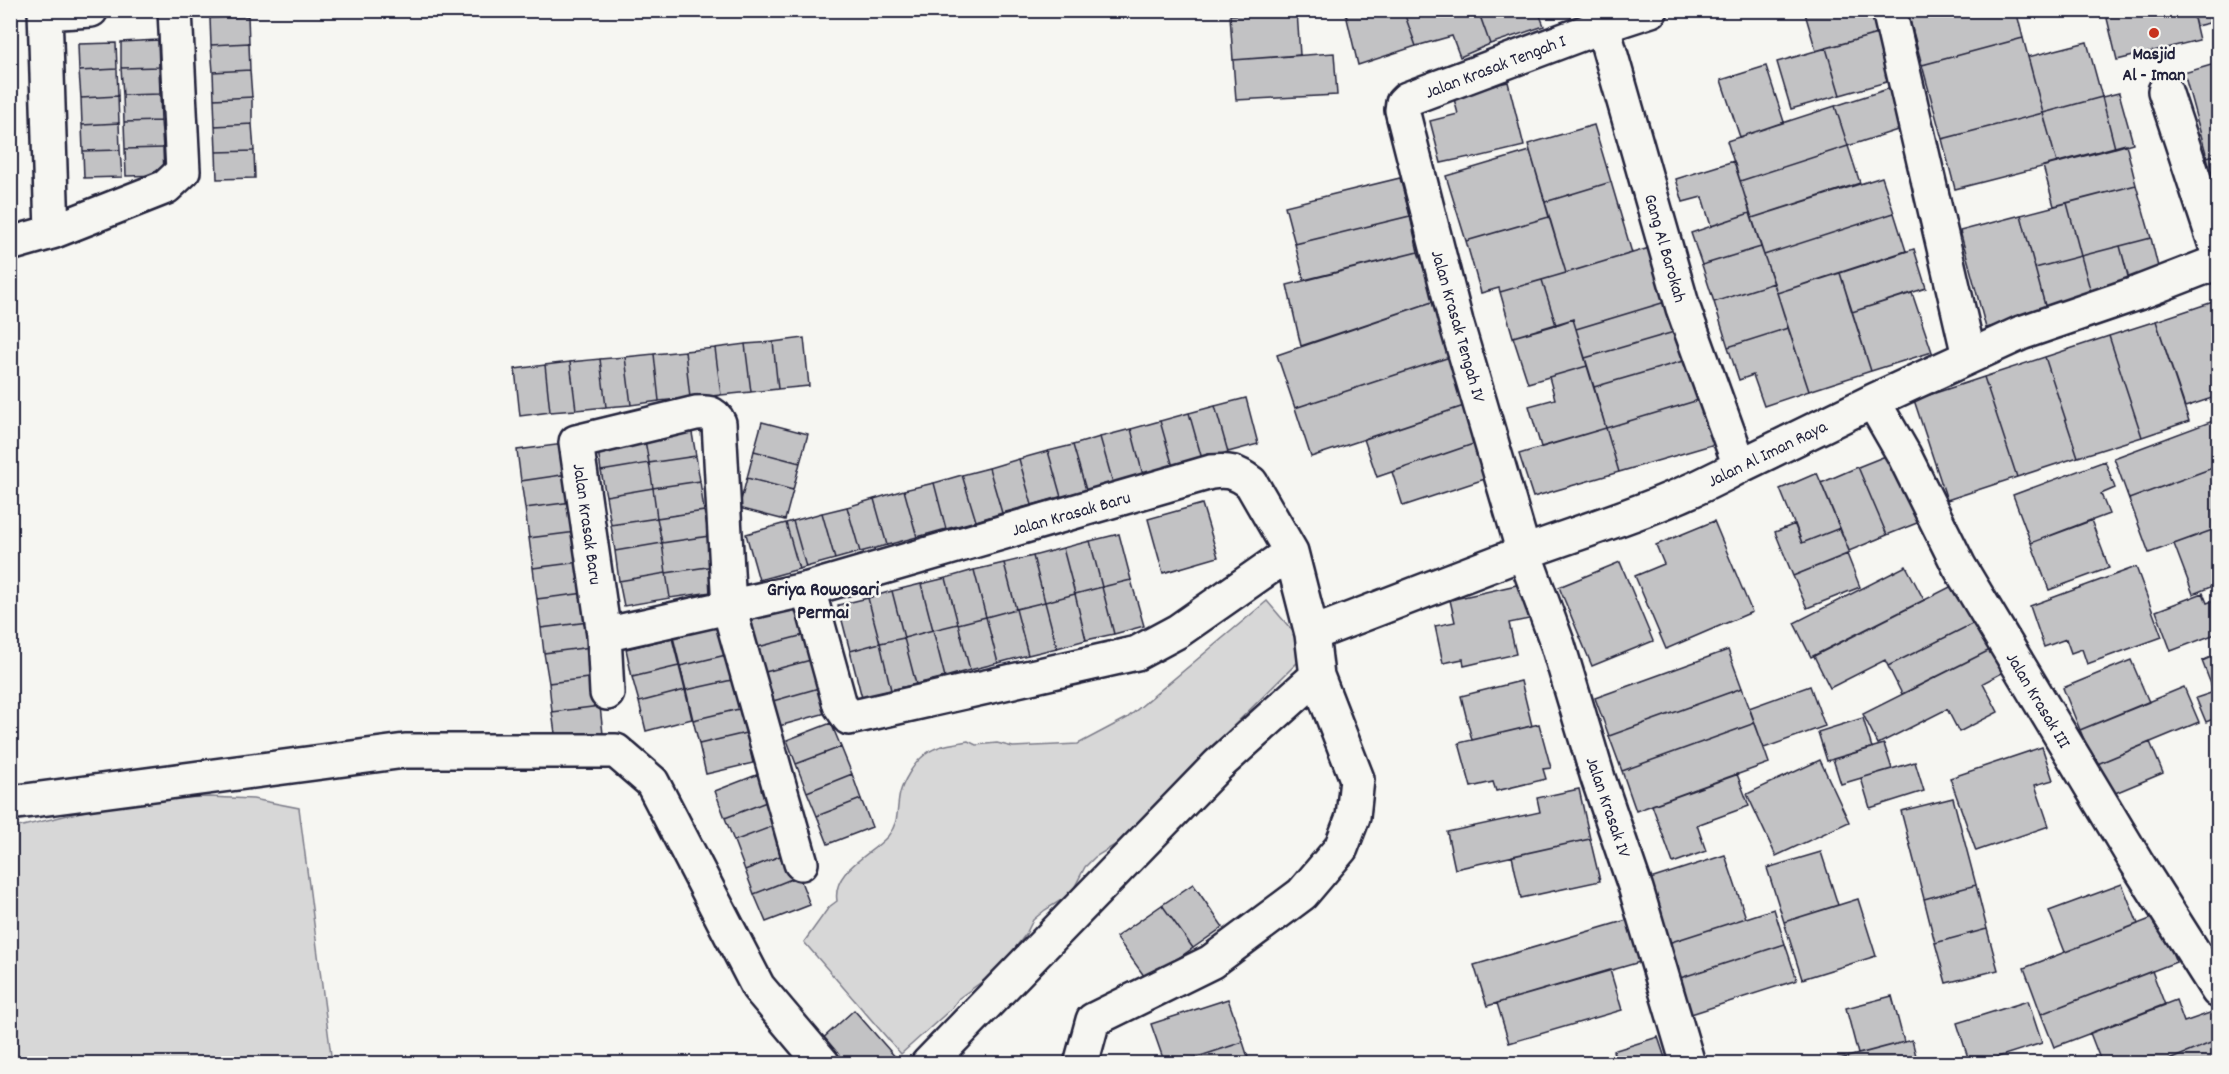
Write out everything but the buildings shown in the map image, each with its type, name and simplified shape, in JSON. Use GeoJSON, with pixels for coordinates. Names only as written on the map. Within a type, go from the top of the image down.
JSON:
{"type":"FeatureCollection","features":[{"type":"Feature","properties":{"kind":"street"},"geometry":{"type":"LineString","coordinates":[[52,232],[45,12],[91,10]]}},
{"type":"Feature","properties":{"kind":"street"},"geometry":{"type":"LineString","coordinates":[[10,244],[52,232],[166,187],[183,171],[176,10]]}},
{"type":"Feature","properties":{"kind":"street","name":"Jalan Krasak Tengah I"},"geometry":{"type":"LineString","coordinates":[[1407,99],[1600,18],[1651,10]]}},
{"type":"Feature","properties":{"kind":"street"},"geometry":{"type":"LineString","coordinates":[[1889,10],[1970,356]]}},
{"type":"Feature","properties":{"kind":"street","name":"Gang Al Barokah"},"geometry":{"type":"LineString","coordinates":[[1600,18],[1683,308],[1740,466]]}},
{"type":"Feature","properties":{"kind":"street"},"geometry":{"type":"LineString","coordinates":[[2165,91],[2218,252]]}},
{"type":"Feature","properties":{"kind":"street","name":"Jalan Krasak Tengah IV"},"geometry":{"type":"LineString","coordinates":[[1407,99],[1403,103],[1402,110],[1407,134],[1456,322],[1524,552]]}},
{"type":"Feature","properties":{"kind":"street","name":"Jalan Al Iman Raya"},"geometry":{"type":"LineString","coordinates":[[1312,634],[1713,481],[1873,401],[2021,333],[2138,293],[2218,262]]}},
{"type":"Feature","properties":{"kind":"street","name":"Jalan Krasak III"},"geometry":{"type":"LineString","coordinates":[[1873,401],[1904,455],[1959,566],[2137,862],[2218,991]]}},
{"type":"Feature","properties":{"kind":"street","name":"Jalan Krasak Baru"},"geometry":{"type":"LineString","coordinates":[[801,863],[729,608],[719,423],[712,414],[696,413],[576,442],[604,635],[729,608],[808,589],[1200,475],[1229,470],[1240,475],[1251,483],[1291,552],[1312,634],[1317,676],[1357,779],[1353,817],[1341,848],[1302,894],[1211,962],[1093,1020],[1081,1064]]}},
{"type":"Feature","properties":{"kind":"street"},"geometry":{"type":"LineString","coordinates":[[808,589],[840,705],[849,718],[1137,653],[1179,631],[1291,552]]}},
{"type":"Feature","properties":{"kind":"street","name":"Jalan Krasak IV"},"geometry":{"type":"LineString","coordinates":[[1524,552],[1558,645],[1598,778],[1636,889],[1688,1064]]}},
{"type":"Feature","properties":{"kind":"street"},"geometry":{"type":"LineString","coordinates":[[604,635],[607,693]]}},
{"type":"Feature","properties":{"kind":"street"},"geometry":{"type":"LineString","coordinates":[[928,1064],[1218,765],[1317,676]]}},
{"type":"Feature","properties":{"kind":"street"},"geometry":{"type":"LineString","coordinates":[[10,803],[405,751],[616,751],[652,782],[758,987],[823,1064]]}},
{"type":"Feature","properties":{"kind":"shaded area"},"geometry":{"type":"Polygon","coordinates":[[[1267,601],[1302,642],[1307,653],[1196,763],[1184,788],[1173,799],[1147,813],[1128,837],[1095,857],[1085,867],[1071,894],[1033,920],[1026,934],[997,971],[959,998],[951,1009],[901,1054],[804,942],[829,907],[837,901],[837,890],[846,872],[892,831],[901,789],[915,765],[926,754],[937,748],[968,741],[976,745],[997,743],[1013,747],[1078,744],[1127,718],[1267,601]]]}},
{"type":"Feature","properties":{"kind":"shaded area"},"geometry":{"type":"Polygon","coordinates":[[[209,797],[253,799],[299,808],[332,1063],[11,1063],[10,829],[135,799],[209,797]]]}},
{"type":"Feature","properties":{"kind":"place","name":"Masjid Al - Iman"},"geometry":{"type":"Point","coordinates":[2154,33]}},
{"type":"Feature","properties":{"kind":"district","name":"Griya Rowosari Permai"},"geometry":{"type":"Point","coordinates":[823,600]}}]}
